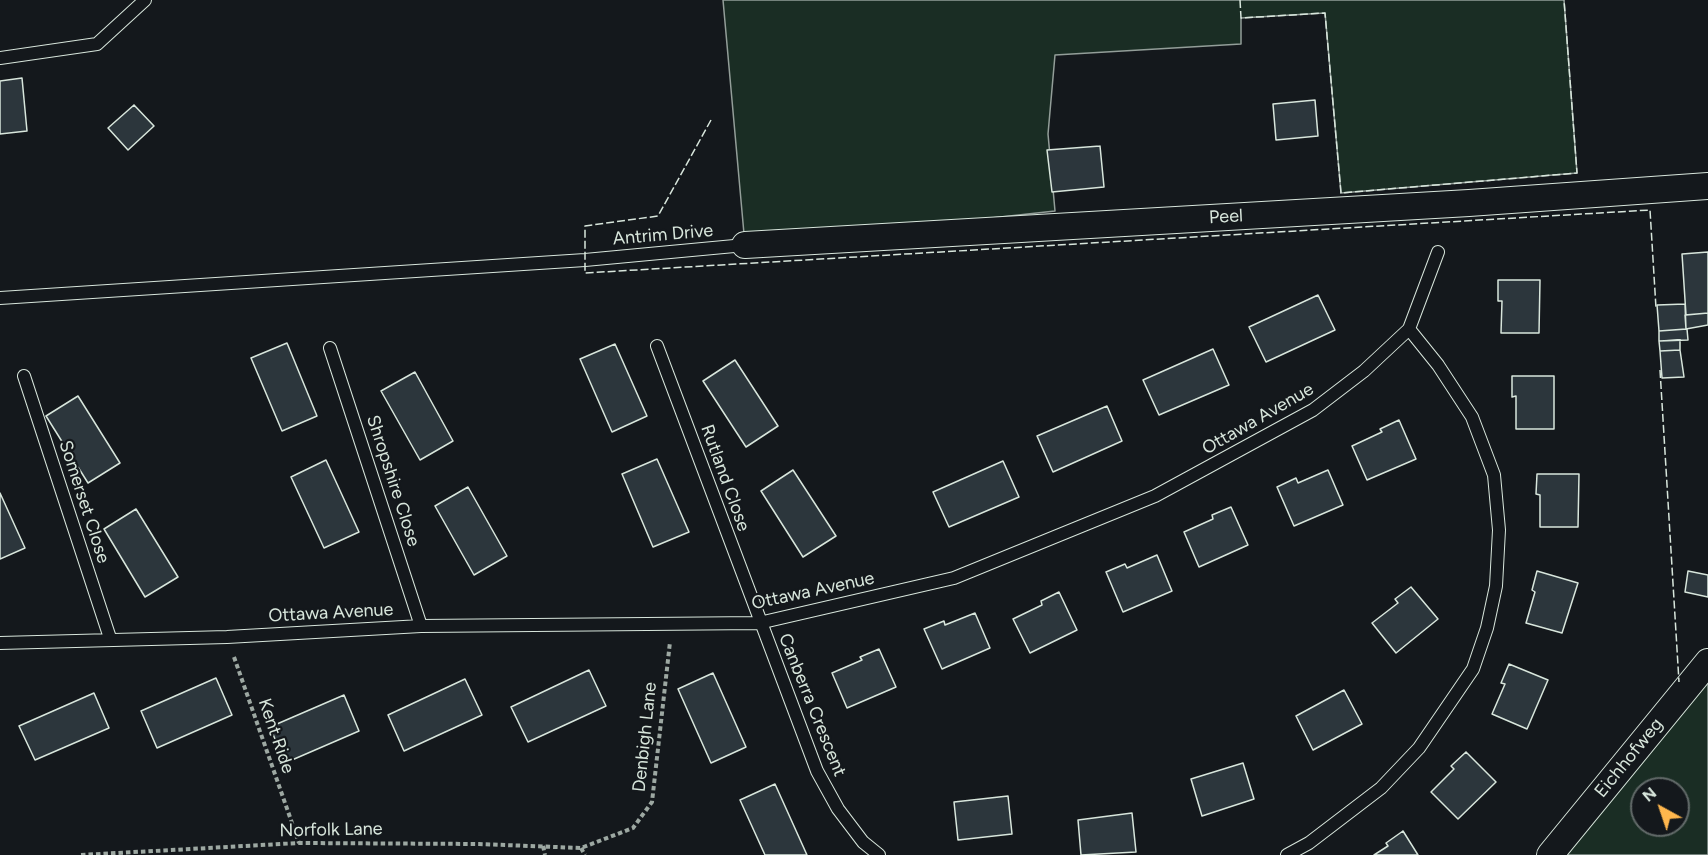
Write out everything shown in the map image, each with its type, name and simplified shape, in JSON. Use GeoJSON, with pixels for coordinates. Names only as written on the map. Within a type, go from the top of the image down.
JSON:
{"type":"FeatureCollection","features":[{"type":"Feature","properties":{"kind":"street","name":"Peel"},"geometry":{"type":"LineString","coordinates":[[745,245],[1445,204],[1708,186]]}},
{"type":"Feature","properties":{"kind":"street","name":"Eichhofweg"},"geometry":{"type":"LineString","coordinates":[[1550,855],[1708,662]]}},
{"type":"Feature","properties":{"kind":"lane"},"geometry":{"type":"LineString","coordinates":[[0,58],[97,44],[145,0]]}},
{"type":"Feature","properties":{"kind":"lane","name":"Antrim Drive"},"geometry":{"type":"LineString","coordinates":[[0,298],[585,260],[745,245]]}},
{"type":"Feature","properties":{"kind":"lane","name":"Ottawa Avenue"},"geometry":{"type":"LineString","coordinates":[[0,643],[110,638],[227,637],[421,626],[759,623],[954,578],[1155,496],[1313,410],[1364,371],[1409,329],[1438,252]]}},
{"type":"Feature","properties":{"kind":"lane"},"geometry":{"type":"LineString","coordinates":[[1287,855],[1309,843],[1381,788],[1419,748],[1473,669],[1487,628],[1496,586],[1498,530],[1494,475],[1472,417],[1438,365],[1409,329]]}},
{"type":"Feature","properties":{"kind":"lane","name":"Rutland Close"},"geometry":{"type":"LineString","coordinates":[[657,346],[759,623]]}},
{"type":"Feature","properties":{"kind":"lane","name":"Shropshire Close"},"geometry":{"type":"LineString","coordinates":[[330,348],[421,626]]}},
{"type":"Feature","properties":{"kind":"lane","name":"Somerset Close"},"geometry":{"type":"LineString","coordinates":[[24,376],[110,638]]}},
{"type":"Feature","properties":{"kind":"lane","name":"Canberra Crescent"},"geometry":{"type":"LineString","coordinates":[[759,623],[817,771],[837,809],[863,842],[879,855]]}},
{"type":"Feature","properties":{"kind":"path","name":"Denbigh Lane"},"geometry":{"type":"LineString","coordinates":[[581,848],[633,828],[652,802],[673,624]]}},
{"type":"Feature","properties":{"kind":"path","name":"Kent Ride"},"geometry":{"type":"LineString","coordinates":[[227,637],[299,843]]}},
{"type":"Feature","properties":{"kind":"path","name":"Norfolk Lane"},"geometry":{"type":"LineString","coordinates":[[84,855],[299,843],[581,848]]}},
{"type":"Feature","properties":{"kind":"path"},"geometry":{"type":"LineString","coordinates":[[543,846],[545,855]]}},
{"type":"Feature","properties":{"kind":"path"},"geometry":{"type":"LineString","coordinates":[[581,848],[585,855]]}},
{"type":"Feature","properties":{"kind":"green space"},"geometry":{"type":"Polygon","coordinates":[[[723,0],[1564,0],[1577,173],[1341,193],[1325,13],[1241,18],[1241,44],[1055,55],[1048,134],[1055,211],[745,245],[723,0]]]}},
{"type":"Feature","properties":{"kind":"green space"},"geometry":{"type":"Polygon","coordinates":[[[1708,677],[1708,855],[1562,855],[1708,677]]]}},
{"type":"Feature","properties":{"kind":"building"},"geometry":{"type":"Polygon","coordinates":[[[22,78],[27,131],[0,134],[0,81],[22,78]]]}},
{"type":"Feature","properties":{"kind":"building"},"geometry":{"type":"Polygon","coordinates":[[[1315,100],[1318,136],[1276,140],[1273,104],[1315,100]]]}},
{"type":"Feature","properties":{"kind":"building"},"geometry":{"type":"Polygon","coordinates":[[[134,105],[154,126],[128,150],[108,128],[134,105]]]}},
{"type":"Feature","properties":{"kind":"building"},"geometry":{"type":"Polygon","coordinates":[[[1100,146],[1104,187],[1052,192],[1047,150],[1100,146]]]}},
{"type":"Feature","properties":{"kind":"building"},"geometry":{"type":"Polygon","coordinates":[[[1708,252],[1708,313],[1686,315],[1682,254],[1708,252]]]}},
{"type":"Feature","properties":{"kind":"building"},"geometry":{"type":"Polygon","coordinates":[[[1498,280],[1540,280],[1539,333],[1501,333],[1502,301],[1498,301],[1498,280]]]}},
{"type":"Feature","properties":{"kind":"building"},"geometry":{"type":"Polygon","coordinates":[[[1318,295],[1335,330],[1266,362],[1249,327],[1318,295]]]}},
{"type":"Feature","properties":{"kind":"building"},"geometry":{"type":"Polygon","coordinates":[[[1685,304],[1686,329],[1659,331],[1657,305],[1685,304]]]}},
{"type":"Feature","properties":{"kind":"building"},"geometry":{"type":"Polygon","coordinates":[[[1708,313],[1708,325],[1686,329],[1685,315],[1708,313]]]}},
{"type":"Feature","properties":{"kind":"building"},"geometry":{"type":"Polygon","coordinates":[[[1687,329],[1688,340],[1659,341],[1659,331],[1687,329]]]}},
{"type":"Feature","properties":{"kind":"building"},"geometry":{"type":"Polygon","coordinates":[[[1680,340],[1680,350],[1660,351],[1659,341],[1680,340]]]}},
{"type":"Feature","properties":{"kind":"building"},"geometry":{"type":"Polygon","coordinates":[[[287,343],[317,416],[282,431],[251,358],[287,343]]]}},
{"type":"Feature","properties":{"kind":"building"},"geometry":{"type":"Polygon","coordinates":[[[615,344],[647,416],[612,432],[580,359],[615,344]]]}},
{"type":"Feature","properties":{"kind":"building"},"geometry":{"type":"Polygon","coordinates":[[[1213,349],[1229,385],[1159,415],[1143,380],[1213,349]]]}},
{"type":"Feature","properties":{"kind":"building"},"geometry":{"type":"Polygon","coordinates":[[[1680,350],[1684,377],[1662,378],[1660,351],[1680,350]]]}},
{"type":"Feature","properties":{"kind":"building"},"geometry":{"type":"Polygon","coordinates":[[[735,360],[778,426],[746,447],[703,381],[735,360]]]}},
{"type":"Feature","properties":{"kind":"building"},"geometry":{"type":"Polygon","coordinates":[[[415,372],[453,441],[420,460],[381,391],[415,372]]]}},
{"type":"Feature","properties":{"kind":"building"},"geometry":{"type":"Polygon","coordinates":[[[1512,376],[1554,376],[1554,429],[1516,429],[1516,396],[1512,397],[1512,376]]]}},
{"type":"Feature","properties":{"kind":"building"},"geometry":{"type":"Polygon","coordinates":[[[78,396],[120,463],[88,483],[46,416],[78,396]]]}},
{"type":"Feature","properties":{"kind":"building"},"geometry":{"type":"Polygon","coordinates":[[[1107,406],[1122,441],[1053,472],[1037,436],[1107,406]]]}},
{"type":"Feature","properties":{"kind":"building"},"geometry":{"type":"Polygon","coordinates":[[[1399,420],[1416,459],[1367,480],[1352,446],[1382,432],[1380,429],[1399,420]]]}},
{"type":"Feature","properties":{"kind":"building"},"geometry":{"type":"Polygon","coordinates":[[[657,459],[689,532],[653,547],[622,474],[657,459]]]}},
{"type":"Feature","properties":{"kind":"building"},"geometry":{"type":"Polygon","coordinates":[[[326,460],[359,532],[324,548],[291,477],[326,460]]]}},
{"type":"Feature","properties":{"kind":"building"},"geometry":{"type":"Polygon","coordinates":[[[1003,461],[1019,497],[949,527],[933,492],[1003,461]]]}},
{"type":"Feature","properties":{"kind":"building"},"geometry":{"type":"Polygon","coordinates":[[[793,470],[836,536],[803,557],[761,491],[793,470]]]}},
{"type":"Feature","properties":{"kind":"building"},"geometry":{"type":"Polygon","coordinates":[[[1328,470],[1343,505],[1294,526],[1277,487],[1296,478],[1298,483],[1328,470]]]}},
{"type":"Feature","properties":{"kind":"building"},"geometry":{"type":"Polygon","coordinates":[[[1537,474],[1579,474],[1578,527],[1540,527],[1540,495],[1536,494],[1537,474]]]}},
{"type":"Feature","properties":{"kind":"building"},"geometry":{"type":"Polygon","coordinates":[[[468,487],[507,556],[474,575],[435,506],[468,487]]]}},
{"type":"Feature","properties":{"kind":"building"},"geometry":{"type":"Polygon","coordinates":[[[0,493],[25,548],[0,559],[0,493]]]}},
{"type":"Feature","properties":{"kind":"building"},"geometry":{"type":"Polygon","coordinates":[[[1231,507],[1248,545],[1199,567],[1184,532],[1213,519],[1212,515],[1231,507]]]}},
{"type":"Feature","properties":{"kind":"building"},"geometry":{"type":"Polygon","coordinates":[[[136,509],[178,577],[145,597],[104,529],[136,509]]]}},
{"type":"Feature","properties":{"kind":"building"},"geometry":{"type":"Polygon","coordinates":[[[1157,555],[1172,591],[1123,612],[1106,572],[1125,564],[1127,568],[1157,555]]]}},
{"type":"Feature","properties":{"kind":"building"},"geometry":{"type":"Polygon","coordinates":[[[1537,571],[1578,583],[1562,633],[1526,623],[1535,592],[1532,590],[1537,571]]]}},
{"type":"Feature","properties":{"kind":"building"},"geometry":{"type":"Polygon","coordinates":[[[1688,571],[1708,575],[1708,597],[1685,592],[1688,571]]]}},
{"type":"Feature","properties":{"kind":"building"},"geometry":{"type":"Polygon","coordinates":[[[1411,587],[1438,619],[1396,653],[1372,623],[1398,603],[1395,599],[1411,587]]]}},
{"type":"Feature","properties":{"kind":"building"},"geometry":{"type":"Polygon","coordinates":[[[1059,592],[1077,630],[1030,653],[1013,619],[1042,605],[1041,601],[1059,592]]]}},
{"type":"Feature","properties":{"kind":"building"},"geometry":{"type":"Polygon","coordinates":[[[975,613],[990,648],[942,669],[924,629],[944,621],[945,625],[975,613]]]}},
{"type":"Feature","properties":{"kind":"building"},"geometry":{"type":"Polygon","coordinates":[[[879,649],[896,687],[847,708],[832,673],[862,660],[860,657],[879,649]]]}},
{"type":"Feature","properties":{"kind":"building"},"geometry":{"type":"Polygon","coordinates":[[[1509,664],[1548,680],[1527,729],[1492,714],[1505,684],[1501,683],[1509,664]]]}},
{"type":"Feature","properties":{"kind":"building"},"geometry":{"type":"Polygon","coordinates":[[[589,670],[606,706],[528,742],[511,707],[589,670]]]}},
{"type":"Feature","properties":{"kind":"building"},"geometry":{"type":"Polygon","coordinates":[[[713,673],[746,747],[711,763],[678,689],[713,673]]]}},
{"type":"Feature","properties":{"kind":"building"},"geometry":{"type":"Polygon","coordinates":[[[216,678],[232,715],[157,748],[141,711],[216,678]]]}},
{"type":"Feature","properties":{"kind":"building"},"geometry":{"type":"Polygon","coordinates":[[[465,679],[482,715],[404,751],[388,715],[465,679]]]}},
{"type":"Feature","properties":{"kind":"building"},"geometry":{"type":"Polygon","coordinates":[[[1344,690],[1362,724],[1313,750],[1296,716],[1344,690]]]}},
{"type":"Feature","properties":{"kind":"building"},"geometry":{"type":"Polygon","coordinates":[[[94,693],[109,728],[35,760],[19,726],[94,693]]]}},
{"type":"Feature","properties":{"kind":"building"},"geometry":{"type":"Polygon","coordinates":[[[344,695],[359,731],[285,763],[270,727],[344,695]]]}},
{"type":"Feature","properties":{"kind":"building"},"geometry":{"type":"Polygon","coordinates":[[[1466,752],[1496,782],[1458,819],[1431,792],[1454,769],[1451,766],[1466,752]]]}},
{"type":"Feature","properties":{"kind":"building"},"geometry":{"type":"Polygon","coordinates":[[[1243,763],[1254,799],[1202,816],[1191,779],[1243,763]]]}},
{"type":"Feature","properties":{"kind":"building"},"geometry":{"type":"Polygon","coordinates":[[[775,784],[807,855],[765,855],[740,800],[775,784]]]}},
{"type":"Feature","properties":{"kind":"building"},"geometry":{"type":"Polygon","coordinates":[[[1008,796],[1012,834],[958,840],[954,802],[1008,796]]]}},
{"type":"Feature","properties":{"kind":"building"},"geometry":{"type":"Polygon","coordinates":[[[1132,813],[1136,852],[1081,855],[1078,820],[1132,813]]]}},
{"type":"Feature","properties":{"kind":"building"},"geometry":{"type":"Polygon","coordinates":[[[1403,831],[1418,855],[1374,855],[1388,846],[1386,843],[1403,831]]]}},
{"type":"Feature","properties":{"kind":"fence"},"geometry":{"type":"LineString","coordinates":[[1240,0],[1241,18],[1325,13],[1341,193],[1577,173],[1564,0]]}},
{"type":"Feature","properties":{"kind":"fence"},"geometry":{"type":"LineString","coordinates":[[711,120],[658,216],[585,226],[585,273],[1650,210],[1656,308]]}},
{"type":"Feature","properties":{"kind":"fence"},"geometry":{"type":"LineString","coordinates":[[1660,370],[1679,682]]}}]}
